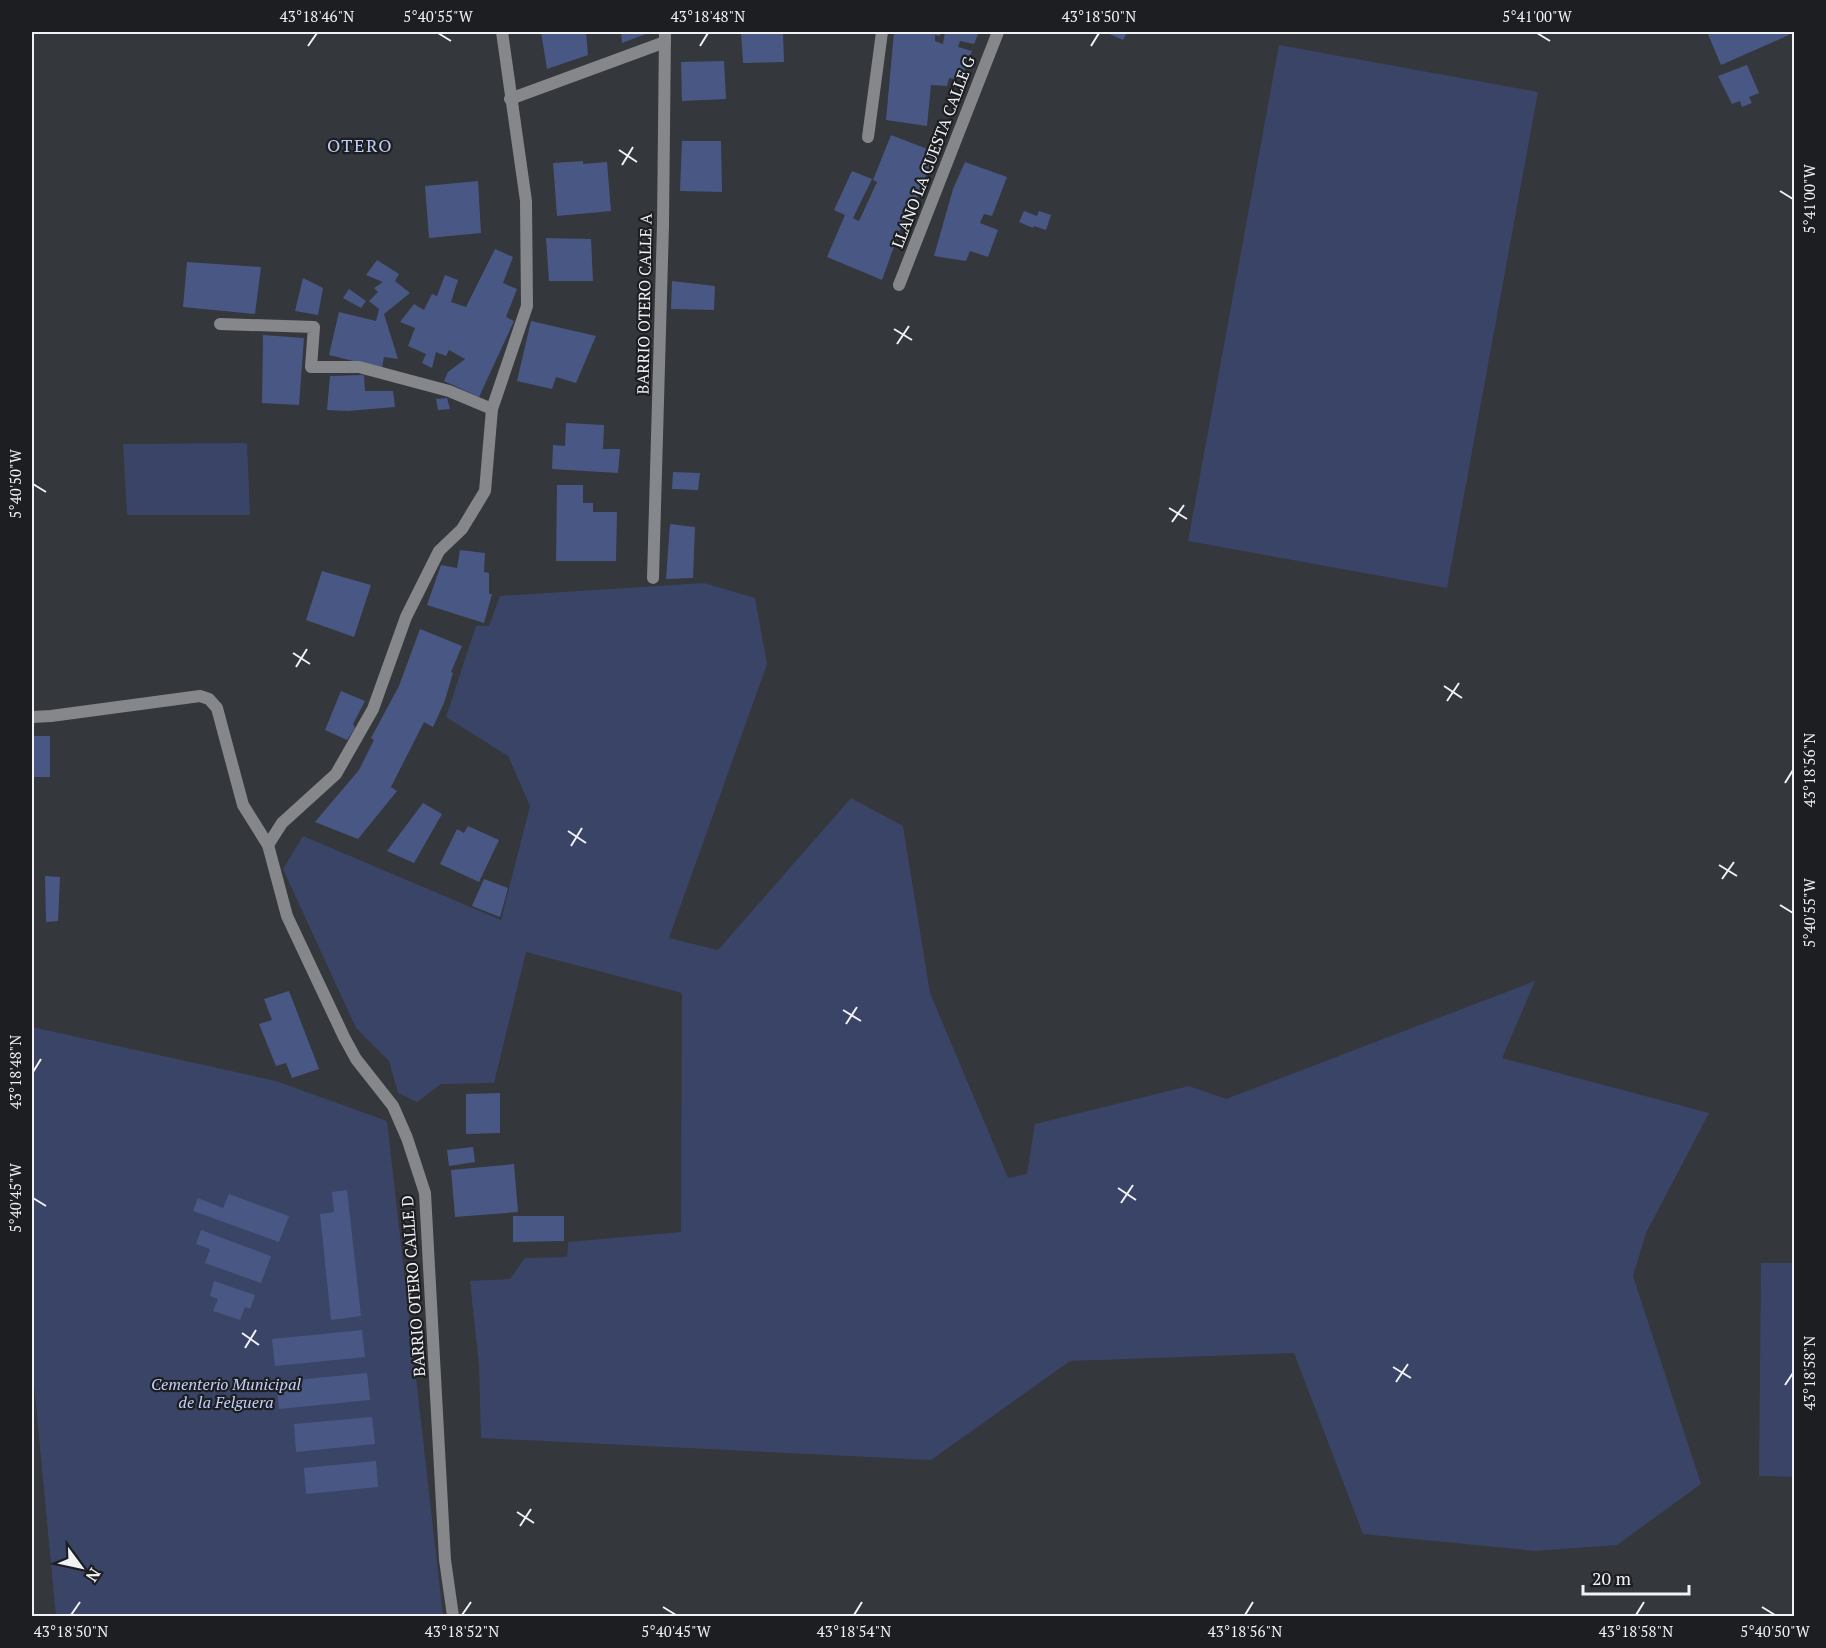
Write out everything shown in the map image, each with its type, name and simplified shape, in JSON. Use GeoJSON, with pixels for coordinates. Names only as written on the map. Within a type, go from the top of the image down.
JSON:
{"type":"FeatureCollection","features":[{"type":"Feature","properties":{"kind":"street"},"geometry":{"type":"LineString","coordinates":[[268,845],[282,823],[336,774],[373,709],[406,617],[439,551],[462,529],[485,491],[492,409],[527,306],[526,201],[502,32]]}},
{"type":"Feature","properties":{"kind":"street"},"geometry":{"type":"LineString","coordinates":[[868,137],[882,32]]}},
{"type":"Feature","properties":{"kind":"street","name":"LLANO LA CUESTA CALLE G"},"geometry":{"type":"LineString","coordinates":[[899,285],[998,32]]}},
{"type":"Feature","properties":{"kind":"street"},"geometry":{"type":"LineString","coordinates":[[510,99],[665,37]]}},
{"type":"Feature","properties":{"kind":"street","name":"BARRIO OTERO CALLE A"},"geometry":{"type":"LineString","coordinates":[[653,578],[663,237],[665,37]]}},
{"type":"Feature","properties":{"kind":"street"},"geometry":{"type":"LineString","coordinates":[[220,324],[314,327],[310,367],[359,367],[448,391],[492,409]]}},
{"type":"Feature","properties":{"kind":"street","name":"BARRIO OTERO CALLE D"},"geometry":{"type":"LineString","coordinates":[[32,717],[200,696],[208,699],[217,708],[243,804],[268,845],[287,916],[356,1059],[393,1106],[407,1138],[424,1193],[445,1560],[453,1617]]}},
{"type":"Feature","properties":{"kind":"green space"},"geometry":{"type":"Polygon","coordinates":[[[1279,45],[1538,92],[1447,588],[1188,541],[1279,45]]]}},
{"type":"Feature","properties":{"kind":"green space"},"geometry":{"type":"Polygon","coordinates":[[[247,443],[250,515],[127,515],[123,444],[247,443]]]}},
{"type":"Feature","properties":{"kind":"green space"},"geometry":{"type":"Polygon","coordinates":[[[704,583],[755,598],[767,664],[669,938],[718,950],[851,798],[903,826],[930,993],[1008,1178],[1027,1174],[1035,1124],[1189,1086],[1226,1099],[1535,981],[1502,1058],[1709,1113],[1646,1233],[1633,1276],[1701,1484],[1617,1545],[1535,1551],[1363,1534],[1294,1353],[1070,1361],[931,1460],[481,1438],[479,1366],[470,1281],[510,1279],[525,1258],[567,1257],[568,1242],[681,1232],[682,993],[526,952],[494,1083],[441,1084],[417,1102],[398,1093],[389,1061],[356,1028],[283,869],[303,836],[501,920],[530,806],[508,756],[446,717],[476,626],[489,626],[500,596],[704,583]]]}},
{"type":"Feature","properties":{"kind":"green space","name":"Cementerio Municipal de la Felguera"},"geometry":{"type":"Polygon","coordinates":[[[32,1027],[276,1081],[387,1121],[443,1616],[56,1616],[32,1363],[32,1027]]]}},
{"type":"Feature","properties":{"kind":"green space"},"geometry":{"type":"Polygon","coordinates":[[[1761,1263],[1794,1263],[1794,1477],[1759,1476],[1761,1263]]]}},
{"type":"Feature","properties":{"kind":"building"},"geometry":{"type":"Polygon","coordinates":[[[541,32],[586,32],[588,55],[547,69],[541,32]]]}},
{"type":"Feature","properties":{"kind":"building"},"geometry":{"type":"Polygon","coordinates":[[[621,32],[651,32],[622,43],[621,32]]]}},
{"type":"Feature","properties":{"kind":"building"},"geometry":{"type":"Polygon","coordinates":[[[741,32],[783,32],[784,62],[743,63],[741,32]]]}},
{"type":"Feature","properties":{"kind":"building"},"geometry":{"type":"Polygon","coordinates":[[[894,32],[941,32],[940,36],[935,35],[935,41],[943,44],[945,32],[979,32],[974,44],[960,41],[958,47],[972,51],[961,80],[949,78],[947,86],[931,85],[927,126],[886,120],[894,32]]]}},
{"type":"Feature","properties":{"kind":"building"},"geometry":{"type":"Polygon","coordinates":[[[1105,32],[1127,32],[1123,40],[1105,32]]]}},
{"type":"Feature","properties":{"kind":"building"},"geometry":{"type":"Polygon","coordinates":[[[1707,32],[1788,32],[1789,35],[1721,65],[1707,32]]]}},
{"type":"Feature","properties":{"kind":"building"},"geometry":{"type":"Polygon","coordinates":[[[724,61],[726,99],[682,101],[681,62],[724,61]]]}},
{"type":"Feature","properties":{"kind":"building"},"geometry":{"type":"Polygon","coordinates":[[[1747,65],[1759,93],[1749,97],[1752,103],[1742,107],[1740,101],[1732,104],[1718,76],[1747,65]]]}},
{"type":"Feature","properties":{"kind":"building"},"geometry":{"type":"Polygon","coordinates":[[[891,135],[935,152],[916,201],[911,199],[882,280],[827,257],[845,215],[834,210],[852,171],[872,179],[853,218],[859,221],[877,182],[873,180],[891,135]]]}},
{"type":"Feature","properties":{"kind":"building"},"geometry":{"type":"Polygon","coordinates":[[[682,141],[721,141],[722,192],[680,191],[682,141]]]}},
{"type":"Feature","properties":{"kind":"building"},"geometry":{"type":"Polygon","coordinates":[[[583,161],[583,164],[607,162],[611,211],[557,216],[553,163],[583,161]]]}},
{"type":"Feature","properties":{"kind":"building"},"geometry":{"type":"Polygon","coordinates":[[[965,162],[1007,177],[992,216],[984,214],[980,223],[998,230],[988,257],[970,251],[966,261],[934,256],[953,189],[965,162]]]}},
{"type":"Feature","properties":{"kind":"building"},"geometry":{"type":"Polygon","coordinates":[[[478,181],[481,233],[429,238],[425,186],[478,181]]]}},
{"type":"Feature","properties":{"kind":"building"},"geometry":{"type":"Polygon","coordinates":[[[1024,211],[1037,216],[1039,211],[1051,215],[1046,230],[1019,222],[1024,211]]]}},
{"type":"Feature","properties":{"kind":"building"},"geometry":{"type":"Polygon","coordinates":[[[546,238],[591,239],[593,281],[549,281],[546,238]]]}},
{"type":"Feature","properties":{"kind":"building"},"geometry":{"type":"Polygon","coordinates":[[[495,249],[513,257],[503,283],[517,289],[506,317],[514,321],[479,397],[444,381],[448,372],[465,359],[449,350],[446,356],[436,352],[432,368],[422,363],[426,354],[408,346],[415,328],[400,322],[414,304],[424,310],[432,294],[437,296],[445,275],[458,280],[451,302],[466,307],[495,249]]]}},
{"type":"Feature","properties":{"kind":"building"},"geometry":{"type":"Polygon","coordinates":[[[377,260],[399,274],[395,281],[410,293],[384,314],[398,359],[384,357],[382,368],[329,355],[339,312],[376,321],[379,309],[369,301],[378,292],[374,288],[383,282],[366,275],[377,260]]]}},
{"type":"Feature","properties":{"kind":"building"},"geometry":{"type":"Polygon","coordinates":[[[187,262],[261,267],[255,314],[183,307],[187,262]]]}},
{"type":"Feature","properties":{"kind":"building"},"geometry":{"type":"Polygon","coordinates":[[[303,278],[323,288],[318,315],[295,311],[303,278]]]}},
{"type":"Feature","properties":{"kind":"building"},"geometry":{"type":"Polygon","coordinates":[[[672,281],[715,286],[714,310],[671,309],[672,281]]]}},
{"type":"Feature","properties":{"kind":"building"},"geometry":{"type":"Polygon","coordinates":[[[349,289],[366,301],[361,308],[343,298],[349,289]]]}},
{"type":"Feature","properties":{"kind":"building"},"geometry":{"type":"Polygon","coordinates":[[[531,321],[596,336],[576,383],[556,377],[552,389],[517,381],[531,321]]]}},
{"type":"Feature","properties":{"kind":"building"},"geometry":{"type":"Polygon","coordinates":[[[263,335],[304,338],[299,405],[262,403],[263,335]]]}},
{"type":"Feature","properties":{"kind":"building"},"geometry":{"type":"Polygon","coordinates":[[[364,375],[365,391],[393,391],[395,407],[348,411],[327,410],[330,376],[364,375]]]}},
{"type":"Feature","properties":{"kind":"building"},"geometry":{"type":"Polygon","coordinates":[[[447,398],[450,409],[438,410],[436,399],[447,398]]]}},
{"type":"Feature","properties":{"kind":"building"},"geometry":{"type":"Polygon","coordinates":[[[566,423],[604,425],[603,449],[620,449],[618,473],[552,469],[553,445],[565,446],[566,423]]]}},
{"type":"Feature","properties":{"kind":"building"},"geometry":{"type":"Polygon","coordinates":[[[673,472],[700,473],[698,490],[672,489],[673,472]]]}},
{"type":"Feature","properties":{"kind":"building"},"geometry":{"type":"Polygon","coordinates":[[[557,485],[583,485],[583,503],[593,503],[593,512],[617,512],[616,561],[556,561],[557,485]]]}},
{"type":"Feature","properties":{"kind":"building"},"geometry":{"type":"Polygon","coordinates":[[[670,524],[695,527],[693,578],[666,579],[670,524]]]}},
{"type":"Feature","properties":{"kind":"building"},"geometry":{"type":"Polygon","coordinates":[[[460,550],[485,553],[484,572],[489,573],[489,594],[492,594],[484,623],[427,605],[441,565],[457,568],[460,550]]]}},
{"type":"Feature","properties":{"kind":"building"},"geometry":{"type":"Polygon","coordinates":[[[322,571],[371,585],[354,637],[306,620],[322,571]]]}},
{"type":"Feature","properties":{"kind":"building"},"geometry":{"type":"Polygon","coordinates":[[[420,629],[462,646],[451,672],[453,673],[444,703],[433,727],[424,722],[391,787],[397,791],[358,839],[315,822],[359,770],[374,740],[371,738],[399,686],[420,629]]]}},
{"type":"Feature","properties":{"kind":"building"},"geometry":{"type":"Polygon","coordinates":[[[341,691],[365,701],[353,724],[355,728],[347,740],[325,730],[341,691]]]}},
{"type":"Feature","properties":{"kind":"building"},"geometry":{"type":"Polygon","coordinates":[[[32,736],[50,736],[50,777],[32,777],[32,736]]]}},
{"type":"Feature","properties":{"kind":"building"},"geometry":{"type":"Polygon","coordinates":[[[423,803],[442,814],[414,863],[387,851],[423,803]]]}},
{"type":"Feature","properties":{"kind":"building"},"geometry":{"type":"Polygon","coordinates":[[[468,826],[499,840],[479,882],[440,864],[457,829],[464,833],[468,826]]]}},
{"type":"Feature","properties":{"kind":"building"},"geometry":{"type":"Polygon","coordinates":[[[45,876],[60,877],[58,921],[46,922],[45,876]]]}},
{"type":"Feature","properties":{"kind":"building"},"geometry":{"type":"Polygon","coordinates":[[[484,879],[508,888],[500,917],[472,906],[484,879]]]}},
{"type":"Feature","properties":{"kind":"building"},"geometry":{"type":"Polygon","coordinates":[[[289,991],[319,1069],[292,1078],[286,1063],[276,1066],[259,1024],[272,1020],[264,999],[289,991]]]}},
{"type":"Feature","properties":{"kind":"building"},"geometry":{"type":"Polygon","coordinates":[[[500,1093],[500,1133],[466,1134],[466,1094],[500,1093]]]}},
{"type":"Feature","properties":{"kind":"building"},"geometry":{"type":"Polygon","coordinates":[[[473,1147],[475,1162],[449,1166],[447,1150],[473,1147]]]}},
{"type":"Feature","properties":{"kind":"building"},"geometry":{"type":"Polygon","coordinates":[[[514,1164],[518,1212],[455,1217],[451,1170],[514,1164]]]}},
{"type":"Feature","properties":{"kind":"building"},"geometry":{"type":"Polygon","coordinates":[[[347,1190],[361,1316],[331,1320],[320,1214],[334,1212],[332,1192],[347,1190]]]}},
{"type":"Feature","properties":{"kind":"building"},"geometry":{"type":"Polygon","coordinates":[[[229,1194],[289,1216],[279,1242],[193,1211],[198,1198],[223,1208],[229,1194]]]}},
{"type":"Feature","properties":{"kind":"building"},"geometry":{"type":"Polygon","coordinates":[[[513,1216],[564,1216],[564,1241],[513,1242],[513,1216]]]}},
{"type":"Feature","properties":{"kind":"building"},"geometry":{"type":"Polygon","coordinates":[[[201,1230],[271,1256],[261,1283],[205,1263],[210,1249],[196,1244],[201,1230]]]}},
{"type":"Feature","properties":{"kind":"building"},"geometry":{"type":"Polygon","coordinates":[[[214,1281],[255,1295],[250,1309],[245,1307],[240,1320],[213,1311],[218,1299],[210,1296],[214,1281]]]}},
{"type":"Feature","properties":{"kind":"building"},"geometry":{"type":"Polygon","coordinates":[[[362,1330],[365,1357],[275,1366],[272,1339],[362,1330]]]}},
{"type":"Feature","properties":{"kind":"building"},"geometry":{"type":"Polygon","coordinates":[[[367,1373],[370,1400],[279,1409],[276,1382],[367,1373]]]}},
{"type":"Feature","properties":{"kind":"building"},"geometry":{"type":"Polygon","coordinates":[[[372,1417],[375,1444],[296,1452],[294,1424],[372,1417]]]}},
{"type":"Feature","properties":{"kind":"building"},"geometry":{"type":"Polygon","coordinates":[[[376,1461],[378,1487],[306,1494],[304,1468],[376,1461]]]}},
{"type":"Feature","properties":{"kind":"district","name":"OTERO"},"geometry":{"type":"Point","coordinates":[360,146]}}]}
